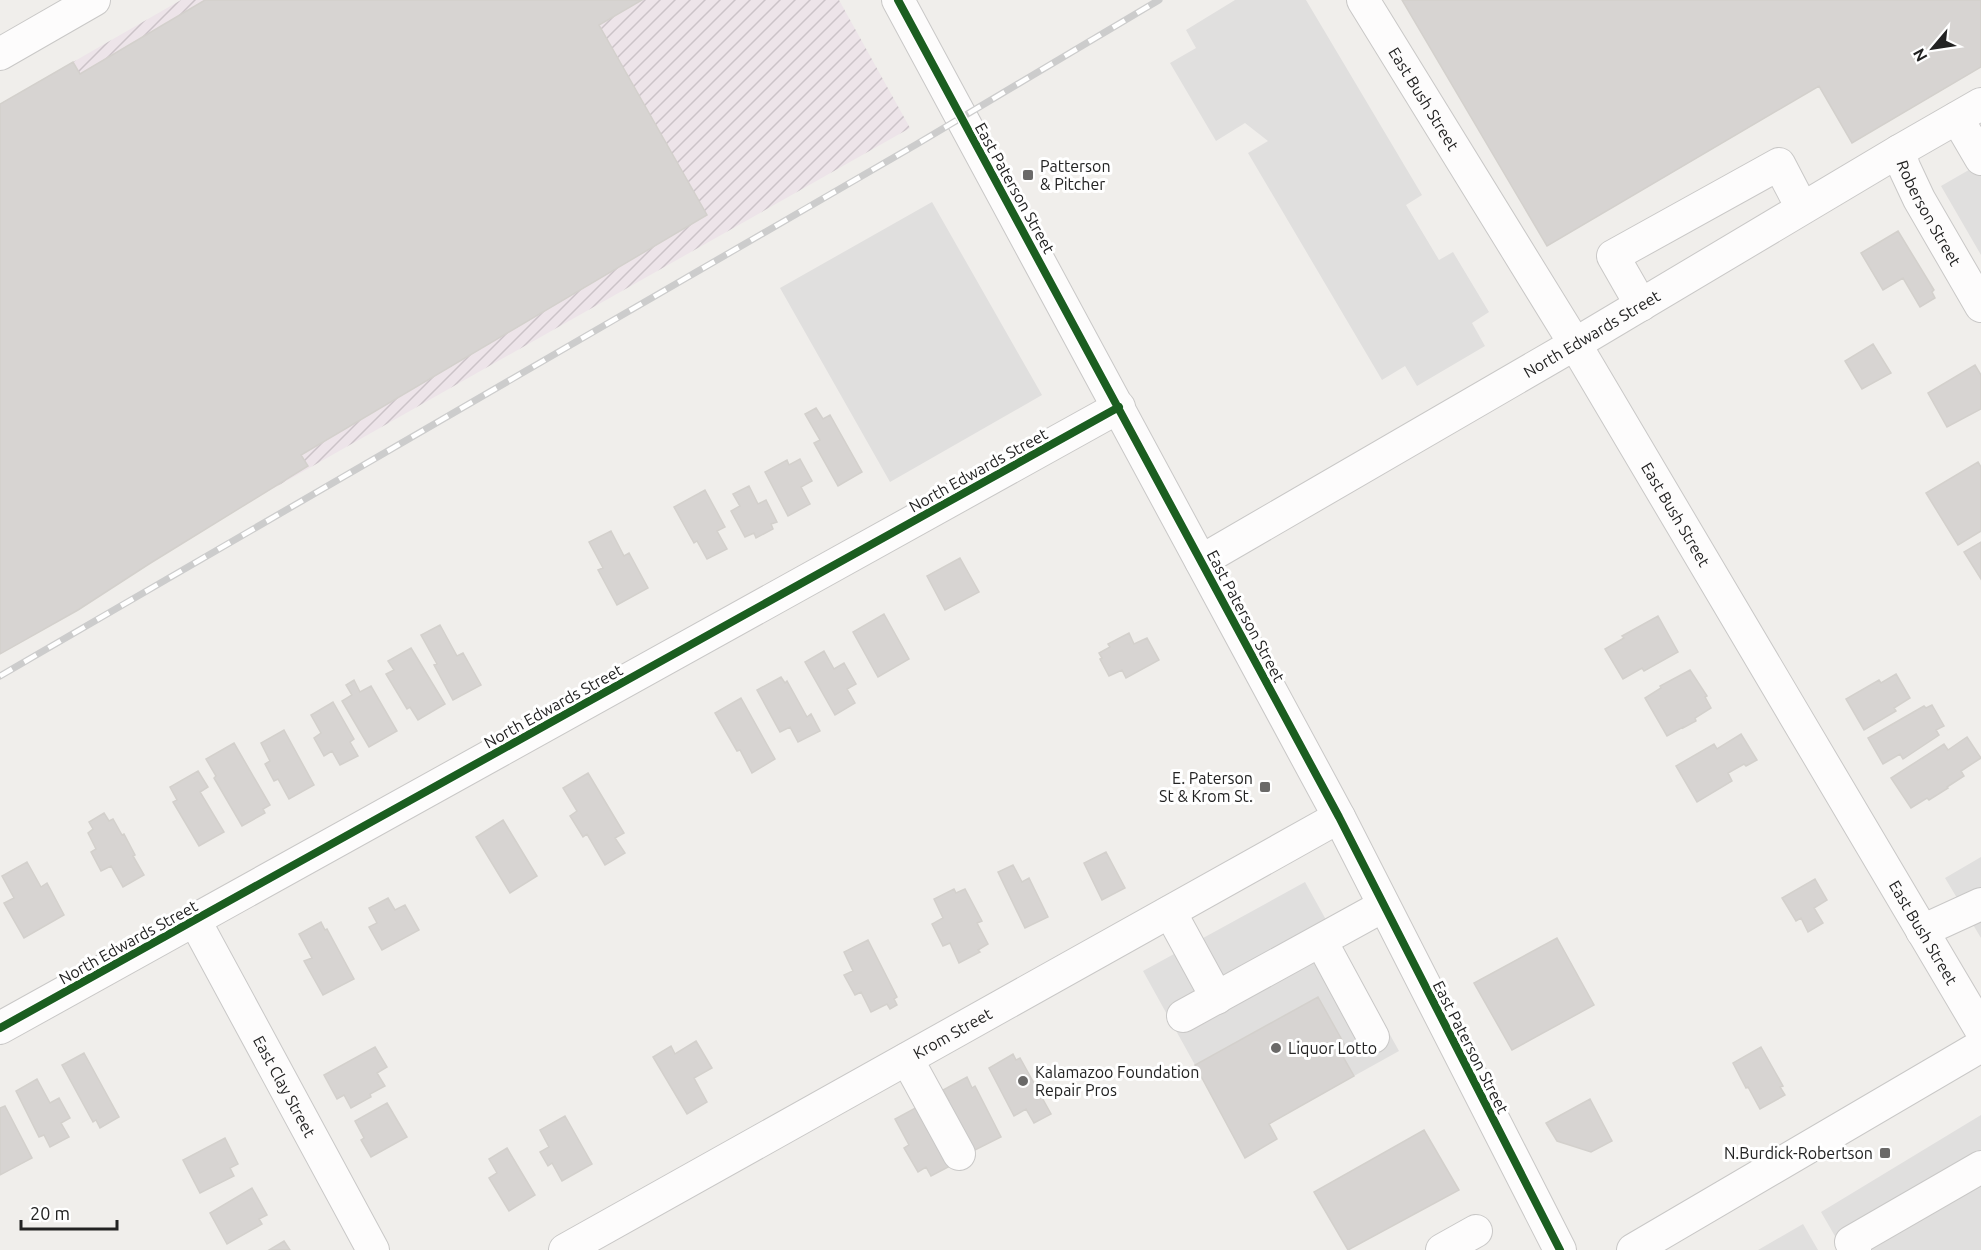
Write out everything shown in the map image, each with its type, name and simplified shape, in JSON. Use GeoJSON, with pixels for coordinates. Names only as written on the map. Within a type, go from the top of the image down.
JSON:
{"type":"FeatureCollection","features":[{"type":"Feature","properties":{"kind":"street"},"geometry":{"type":"LineString","coordinates":[[0,54],[94,0]]}},
{"type":"Feature","properties":{"kind":"street","name":"East Paterson Street"},"geometry":{"type":"LineString","coordinates":[[898,0],[1339,817],[1560,1250]]}},
{"type":"Feature","properties":{"kind":"street","name":"East Bush Street"},"geometry":{"type":"LineString","coordinates":[[1363,0],[1575,344],[1981,1030]]}},
{"type":"Feature","properties":{"kind":"street"},"geometry":{"type":"LineString","coordinates":[[1969,111],[1981,159]]}},
{"type":"Feature","properties":{"kind":"street","name":"North Edwards Street"},"geometry":{"type":"LineString","coordinates":[[1201,561],[1575,344],[1969,111]]}},
{"type":"Feature","properties":{"kind":"street","name":"Roberson Street"},"geometry":{"type":"LineString","coordinates":[[1899,151],[1919,199],[1981,306]]}},
{"type":"Feature","properties":{"kind":"street"},"geometry":{"type":"LineString","coordinates":[[1641,305],[1613,256],[1779,164],[1802,208]]}},
{"type":"Feature","properties":{"kind":"street","name":"North Edwards Street"},"geometry":{"type":"LineString","coordinates":[[0,1028],[1119,407]]}},
{"type":"Feature","properties":{"kind":"street","name":"Krom Street"},"geometry":{"type":"LineString","coordinates":[[569,1249],[1339,817]]}},
{"type":"Feature","properties":{"kind":"street"},"geometry":{"type":"LineString","coordinates":[[1922,931],[1981,904]]}},
{"type":"Feature","properties":{"kind":"street"},"geometry":{"type":"LineString","coordinates":[[1183,1016],[1383,906]]}},
{"type":"Feature","properties":{"kind":"street"},"geometry":{"type":"LineString","coordinates":[[1170,912],[1216,998]]}},
{"type":"Feature","properties":{"kind":"street","name":"East Clay Street"},"geometry":{"type":"LineString","coordinates":[[195,921],[374,1250]]}},
{"type":"Feature","properties":{"kind":"street"},"geometry":{"type":"LineString","coordinates":[[1321,941],[1373,1037]]}},
{"type":"Feature","properties":{"kind":"street"},"geometry":{"type":"LineString","coordinates":[[1633,1250],[1981,1046]]}},
{"type":"Feature","properties":{"kind":"street"},"geometry":{"type":"LineString","coordinates":[[907,1059],[959,1154]]}},
{"type":"Feature","properties":{"kind":"street"},"geometry":{"type":"LineString","coordinates":[[1848,1247],[1981,1167]]}},
{"type":"Feature","properties":{"kind":"street"},"geometry":{"type":"LineString","coordinates":[[1442,1250],[1476,1231]]}},
{"type":"Feature","properties":{"kind":"shaded area"},"geometry":{"type":"Polygon","coordinates":[[[181,0],[839,0],[910,128],[0,643],[0,104],[181,0]]]}},
{"type":"Feature","properties":{"kind":"shaded area"},"geometry":{"type":"Polygon","coordinates":[[[1235,0],[1306,0],[1422,195],[1406,205],[1439,260],[1453,252],[1489,312],[1472,323],[1485,346],[1417,386],[1405,366],[1382,380],[1248,153],[1268,141],[1245,123],[1216,141],[1170,63],[1196,48],[1186,30],[1235,0]]]}},
{"type":"Feature","properties":{"kind":"shaded area"},"geometry":{"type":"Polygon","coordinates":[[[1981,163],[1981,255],[1941,186],[1981,163]]]}},
{"type":"Feature","properties":{"kind":"shaded area"},"geometry":{"type":"Polygon","coordinates":[[[932,202],[1042,395],[890,482],[780,288],[932,202]]]}},
{"type":"Feature","properties":{"kind":"shaded area"},"geometry":{"type":"Polygon","coordinates":[[[1981,857],[1981,938],[1945,878],[1981,857]]]}},
{"type":"Feature","properties":{"kind":"shaded area"},"geometry":{"type":"Polygon","coordinates":[[[1305,882],[1399,1051],[1354,1076],[1341,1053],[1347,1049],[1318,997],[1195,1065],[1143,971],[1305,882]]]}},
{"type":"Feature","properties":{"kind":"shaded area"},"geometry":{"type":"Polygon","coordinates":[[[1981,1115],[1981,1250],[1843,1250],[1821,1212],[1981,1115]]]}},
{"type":"Feature","properties":{"kind":"shaded area"},"geometry":{"type":"Polygon","coordinates":[[[1803,1224],[1818,1250],[1758,1250],[1803,1224]]]}},
{"type":"Feature","properties":{"kind":"building"},"geometry":{"type":"Polygon","coordinates":[[[205,0],[642,0],[599,25],[707,215],[301,455],[308,466],[78,610],[0,654],[0,104],[73,62],[80,74],[205,0]]]}},
{"type":"Feature","properties":{"kind":"building"},"geometry":{"type":"Polygon","coordinates":[[[1402,0],[1981,0],[1981,67],[1852,143],[1819,86],[1547,246],[1402,0]]]}},
{"type":"Feature","properties":{"kind":"building"},"geometry":{"type":"Polygon","coordinates":[[[1898,231],[1934,290],[1932,292],[1935,298],[1920,307],[1903,278],[1883,290],[1861,253],[1898,231]]]}},
{"type":"Feature","properties":{"kind":"building"},"geometry":{"type":"Polygon","coordinates":[[[1873,344],[1891,373],[1862,389],[1845,361],[1873,344]]]}},
{"type":"Feature","properties":{"kind":"building"},"geometry":{"type":"Polygon","coordinates":[[[1975,365],[1981,375],[1981,409],[1947,427],[1928,393],[1975,365]]]}},
{"type":"Feature","properties":{"kind":"building"},"geometry":{"type":"Polygon","coordinates":[[[816,408],[823,419],[830,415],[862,472],[838,486],[814,443],[820,440],[805,414],[816,408]]]}},
{"type":"Feature","properties":{"kind":"building"},"geometry":{"type":"Polygon","coordinates":[[[800,459],[812,481],[801,487],[810,504],[788,516],[765,472],[787,460],[789,465],[800,459]]]}},
{"type":"Feature","properties":{"kind":"building"},"geometry":{"type":"Polygon","coordinates":[[[1978,462],[1981,467],[1981,531],[1958,545],[1926,493],[1978,462]]]}},
{"type":"Feature","properties":{"kind":"building"},"geometry":{"type":"Polygon","coordinates":[[[749,486],[758,504],[766,500],[777,522],[771,524],[773,529],[756,538],[754,533],[745,537],[731,511],[740,506],[733,494],[749,486]]]}},
{"type":"Feature","properties":{"kind":"building"},"geometry":{"type":"Polygon","coordinates":[[[705,490],[725,527],[717,531],[727,549],[707,559],[697,541],[694,543],[674,507],[705,490]]]}},
{"type":"Feature","properties":{"kind":"building"},"geometry":{"type":"Polygon","coordinates":[[[611,531],[624,556],[629,553],[648,588],[617,605],[598,570],[603,568],[589,542],[611,531]]]}},
{"type":"Feature","properties":{"kind":"building"},"geometry":{"type":"Polygon","coordinates":[[[1981,542],[1981,579],[1964,552],[1981,542]]]}},
{"type":"Feature","properties":{"kind":"building"},"geometry":{"type":"Polygon","coordinates":[[[960,558],[979,592],[945,610],[927,576],[960,558]]]}},
{"type":"Feature","properties":{"kind":"building"},"geometry":{"type":"Polygon","coordinates":[[[884,614],[909,659],[878,677],[853,632],[884,614]]]}},
{"type":"Feature","properties":{"kind":"building"},"geometry":{"type":"Polygon","coordinates":[[[1658,616],[1678,652],[1644,671],[1642,668],[1623,679],[1605,649],[1624,638],[1622,636],[1658,616]]]}},
{"type":"Feature","properties":{"kind":"building"},"geometry":{"type":"Polygon","coordinates":[[[440,625],[457,656],[463,653],[481,685],[453,700],[421,635],[440,625]]]}},
{"type":"Feature","properties":{"kind":"building"},"geometry":{"type":"Polygon","coordinates":[[[1129,633],[1134,644],[1147,638],[1159,660],[1126,678],[1122,670],[1109,676],[1099,653],[1110,647],[1108,644],[1129,633]]]}},
{"type":"Feature","properties":{"kind":"building"},"geometry":{"type":"Polygon","coordinates":[[[411,648],[445,704],[418,720],[410,707],[407,709],[386,674],[394,670],[388,661],[411,648]]]}},
{"type":"Feature","properties":{"kind":"building"},"geometry":{"type":"Polygon","coordinates":[[[824,651],[834,669],[844,663],[856,684],[847,689],[855,703],[835,715],[805,662],[824,651]]]}},
{"type":"Feature","properties":{"kind":"building"},"geometry":{"type":"Polygon","coordinates":[[[1690,670],[1707,696],[1705,697],[1711,708],[1695,718],[1696,721],[1667,736],[1645,698],[1661,688],[1660,686],[1690,670]]]}},
{"type":"Feature","properties":{"kind":"building"},"geometry":{"type":"Polygon","coordinates":[[[1896,674],[1910,698],[1894,708],[1896,711],[1864,730],[1846,699],[1879,680],[1881,683],[1896,674]]]}},
{"type":"Feature","properties":{"kind":"building"},"geometry":{"type":"Polygon","coordinates":[[[781,677],[785,683],[787,681],[807,717],[811,714],[820,731],[798,742],[790,727],[780,732],[757,690],[781,677]]]}},
{"type":"Feature","properties":{"kind":"building"},"geometry":{"type":"Polygon","coordinates":[[[354,680],[360,692],[371,686],[397,731],[369,747],[342,701],[352,695],[346,685],[354,680]]]}},
{"type":"Feature","properties":{"kind":"building"},"geometry":{"type":"Polygon","coordinates":[[[741,698],[775,759],[752,773],[740,750],[737,751],[715,713],[741,698]]]}},
{"type":"Feature","properties":{"kind":"building"},"geometry":{"type":"Polygon","coordinates":[[[333,702],[354,739],[350,742],[358,756],[340,765],[332,751],[324,756],[314,738],[321,733],[311,715],[333,702]]]}},
{"type":"Feature","properties":{"kind":"building"},"geometry":{"type":"Polygon","coordinates":[[[1932,705],[1944,726],[1936,730],[1939,735],[1903,759],[1900,754],[1883,764],[1868,738],[1924,706],[1926,708],[1932,705]]]}},
{"type":"Feature","properties":{"kind":"building"},"geometry":{"type":"Polygon","coordinates":[[[284,730],[314,785],[289,799],[278,779],[274,781],[265,764],[270,761],[261,743],[284,730]]]}},
{"type":"Feature","properties":{"kind":"building"},"geometry":{"type":"Polygon","coordinates":[[[1741,734],[1757,760],[1728,773],[1732,781],[1697,802],[1676,766],[1714,744],[1717,749],[1741,734]]]}},
{"type":"Feature","properties":{"kind":"building"},"geometry":{"type":"Polygon","coordinates":[[[1967,737],[1981,758],[1961,771],[1964,776],[1948,788],[1911,808],[1891,778],[1944,744],[1948,750],[1967,737]]]}},
{"type":"Feature","properties":{"kind":"building"},"geometry":{"type":"Polygon","coordinates":[[[234,743],[270,805],[263,809],[265,813],[242,826],[214,778],[216,776],[206,759],[234,743]]]}},
{"type":"Feature","properties":{"kind":"building"},"geometry":{"type":"Polygon","coordinates":[[[198,771],[208,787],[200,792],[224,832],[199,846],[173,802],[177,800],[170,787],[198,771]]]}},
{"type":"Feature","properties":{"kind":"building"},"geometry":{"type":"Polygon","coordinates":[[[588,773],[624,833],[615,838],[625,853],[605,865],[587,834],[583,837],[570,816],[577,811],[563,788],[588,773]]]}},
{"type":"Feature","properties":{"kind":"building"},"geometry":{"type":"Polygon","coordinates":[[[104,813],[109,821],[113,819],[122,835],[124,834],[144,875],[123,887],[111,866],[101,871],[91,852],[96,849],[88,833],[93,829],[89,822],[104,813]]]}},
{"type":"Feature","properties":{"kind":"building"},"geometry":{"type":"Polygon","coordinates":[[[503,820],[537,876],[510,893],[476,837],[503,820]]]}},
{"type":"Feature","properties":{"kind":"building"},"geometry":{"type":"Polygon","coordinates":[[[1106,852],[1125,888],[1102,900],[1084,863],[1106,852]]]}},
{"type":"Feature","properties":{"kind":"building"},"geometry":{"type":"Polygon","coordinates":[[[27,862],[41,887],[47,883],[64,915],[24,938],[4,903],[14,898],[2,876],[27,862]]]}},
{"type":"Feature","properties":{"kind":"building"},"geometry":{"type":"Polygon","coordinates":[[[1013,865],[1022,882],[1029,878],[1048,917],[1025,928],[998,872],[1013,865]]]}},
{"type":"Feature","properties":{"kind":"building"},"geometry":{"type":"Polygon","coordinates":[[[1815,879],[1827,900],[1814,908],[1823,923],[1808,932],[1801,918],[1796,921],[1782,898],[1815,879]]]}},
{"type":"Feature","properties":{"kind":"building"},"geometry":{"type":"Polygon","coordinates":[[[954,889],[956,893],[965,889],[982,921],[977,923],[988,944],[978,950],[980,952],[959,963],[950,943],[943,946],[932,924],[943,918],[934,899],[954,889]]]}},
{"type":"Feature","properties":{"kind":"building"},"geometry":{"type":"Polygon","coordinates":[[[388,898],[395,910],[405,905],[419,930],[382,950],[369,927],[377,923],[369,908],[388,898]]]}},
{"type":"Feature","properties":{"kind":"building"},"geometry":{"type":"Polygon","coordinates":[[[321,922],[354,979],[323,995],[304,961],[312,958],[299,934],[321,922]]]}},
{"type":"Feature","properties":{"kind":"building"},"geometry":{"type":"Polygon","coordinates":[[[1557,938],[1594,1005],[1512,1050],[1474,983],[1557,938]]]}},
{"type":"Feature","properties":{"kind":"building"},"geometry":{"type":"Polygon","coordinates":[[[868,940],[897,997],[894,999],[897,1005],[890,1009],[887,1004],[871,1012],[861,992],[855,995],[844,975],[853,971],[844,952],[868,940]]]}},
{"type":"Feature","properties":{"kind":"building"},"geometry":{"type":"Polygon","coordinates":[[[1318,997],[1347,1049],[1341,1053],[1354,1076],[1269,1124],[1277,1139],[1245,1158],[1195,1065],[1318,997]]]}},
{"type":"Feature","properties":{"kind":"building"},"geometry":{"type":"Polygon","coordinates":[[[696,1041],[712,1068],[694,1078],[707,1102],[687,1114],[653,1057],[671,1046],[675,1054],[696,1041]]]}},
{"type":"Feature","properties":{"kind":"building"},"geometry":{"type":"Polygon","coordinates":[[[375,1047],[387,1067],[377,1073],[385,1086],[351,1108],[344,1095],[337,1099],[324,1075],[375,1047]]]}},
{"type":"Feature","properties":{"kind":"building"},"geometry":{"type":"Polygon","coordinates":[[[1761,1047],[1783,1086],[1780,1087],[1785,1095],[1760,1109],[1733,1063],[1761,1047]]]}},
{"type":"Feature","properties":{"kind":"building"},"geometry":{"type":"Polygon","coordinates":[[[84,1053],[119,1117],[100,1128],[96,1120],[93,1122],[62,1065],[84,1053]]]}},
{"type":"Feature","properties":{"kind":"building"},"geometry":{"type":"Polygon","coordinates":[[[1013,1054],[1016,1060],[1020,1058],[1051,1114],[1034,1123],[1026,1109],[1014,1116],[989,1068],[1013,1054]]]}},
{"type":"Feature","properties":{"kind":"building"},"geometry":{"type":"Polygon","coordinates":[[[967,1077],[972,1088],[975,1086],[1001,1137],[969,1153],[946,1103],[949,1101],[943,1090],[967,1077]]]}},
{"type":"Feature","properties":{"kind":"building"},"geometry":{"type":"Polygon","coordinates":[[[37,1079],[50,1103],[59,1098],[70,1118],[61,1123],[69,1137],[50,1147],[44,1135],[39,1137],[16,1091],[37,1079]]]}},
{"type":"Feature","properties":{"kind":"building"},"geometry":{"type":"Polygon","coordinates":[[[1590,1099],[1612,1141],[1591,1152],[1557,1141],[1546,1123],[1590,1099]]]}},
{"type":"Feature","properties":{"kind":"building"},"geometry":{"type":"Polygon","coordinates":[[[387,1103],[407,1137],[371,1157],[361,1140],[364,1138],[355,1121],[387,1103]]]}},
{"type":"Feature","properties":{"kind":"building"},"geometry":{"type":"Polygon","coordinates":[[[921,1105],[954,1164],[931,1176],[926,1167],[918,1172],[904,1148],[909,1145],[895,1119],[921,1105]]]}},
{"type":"Feature","properties":{"kind":"building"},"geometry":{"type":"Polygon","coordinates":[[[5,1106],[32,1158],[0,1175],[0,1108],[5,1106]]]}},
{"type":"Feature","properties":{"kind":"building"},"geometry":{"type":"Polygon","coordinates":[[[565,1116],[592,1164],[562,1181],[552,1163],[548,1166],[540,1152],[549,1147],[540,1130],[565,1116]]]}},
{"type":"Feature","properties":{"kind":"building"},"geometry":{"type":"Polygon","coordinates":[[[1424,1130],[1459,1190],[1348,1250],[1314,1192],[1424,1130]]]}},
{"type":"Feature","properties":{"kind":"building"},"geometry":{"type":"Polygon","coordinates":[[[225,1138],[238,1164],[230,1168],[234,1176],[200,1193],[183,1160],[225,1138]]]}},
{"type":"Feature","properties":{"kind":"building"},"geometry":{"type":"Polygon","coordinates":[[[507,1148],[535,1195],[509,1211],[489,1178],[497,1173],[489,1159],[507,1148]]]}},
{"type":"Feature","properties":{"kind":"building"},"geometry":{"type":"Polygon","coordinates":[[[252,1188],[267,1215],[259,1219],[262,1224],[227,1244],[210,1213],[252,1188]]]}},
{"type":"Feature","properties":{"kind":"building"},"geometry":{"type":"Polygon","coordinates":[[[284,1241],[290,1250],[269,1250],[284,1241]]]}},
{"type":"Feature","properties":{"kind":"railway"},"geometry":{"type":"LineString","coordinates":[[0,676],[917,144],[1159,0]]}},
{"type":"Feature","properties":{"kind":"cycle path"},"geometry":{"type":"LineString","coordinates":[[898,0],[1339,817],[1560,1250]]}},
{"type":"Feature","properties":{"kind":"cycle path"},"geometry":{"type":"LineString","coordinates":[[0,1028],[1119,407]]}},
{"type":"Feature","properties":{"kind":"place","name":"Patterson & Pitcher"},"geometry":{"type":"Point","coordinates":[1028,175]}},
{"type":"Feature","properties":{"kind":"place","name":"E. Paterson St & Krom St."},"geometry":{"type":"Point","coordinates":[1265,787]}},
{"type":"Feature","properties":{"kind":"place","name":"Liquor Lotto"},"geometry":{"type":"Point","coordinates":[1276,1048]}},
{"type":"Feature","properties":{"kind":"place","name":"Kalamazoo Foundation Repair Pros"},"geometry":{"type":"Point","coordinates":[1023,1081]}},
{"type":"Feature","properties":{"kind":"place","name":"N.Burdick-Robertson"},"geometry":{"type":"Point","coordinates":[1885,1153]}}]}
